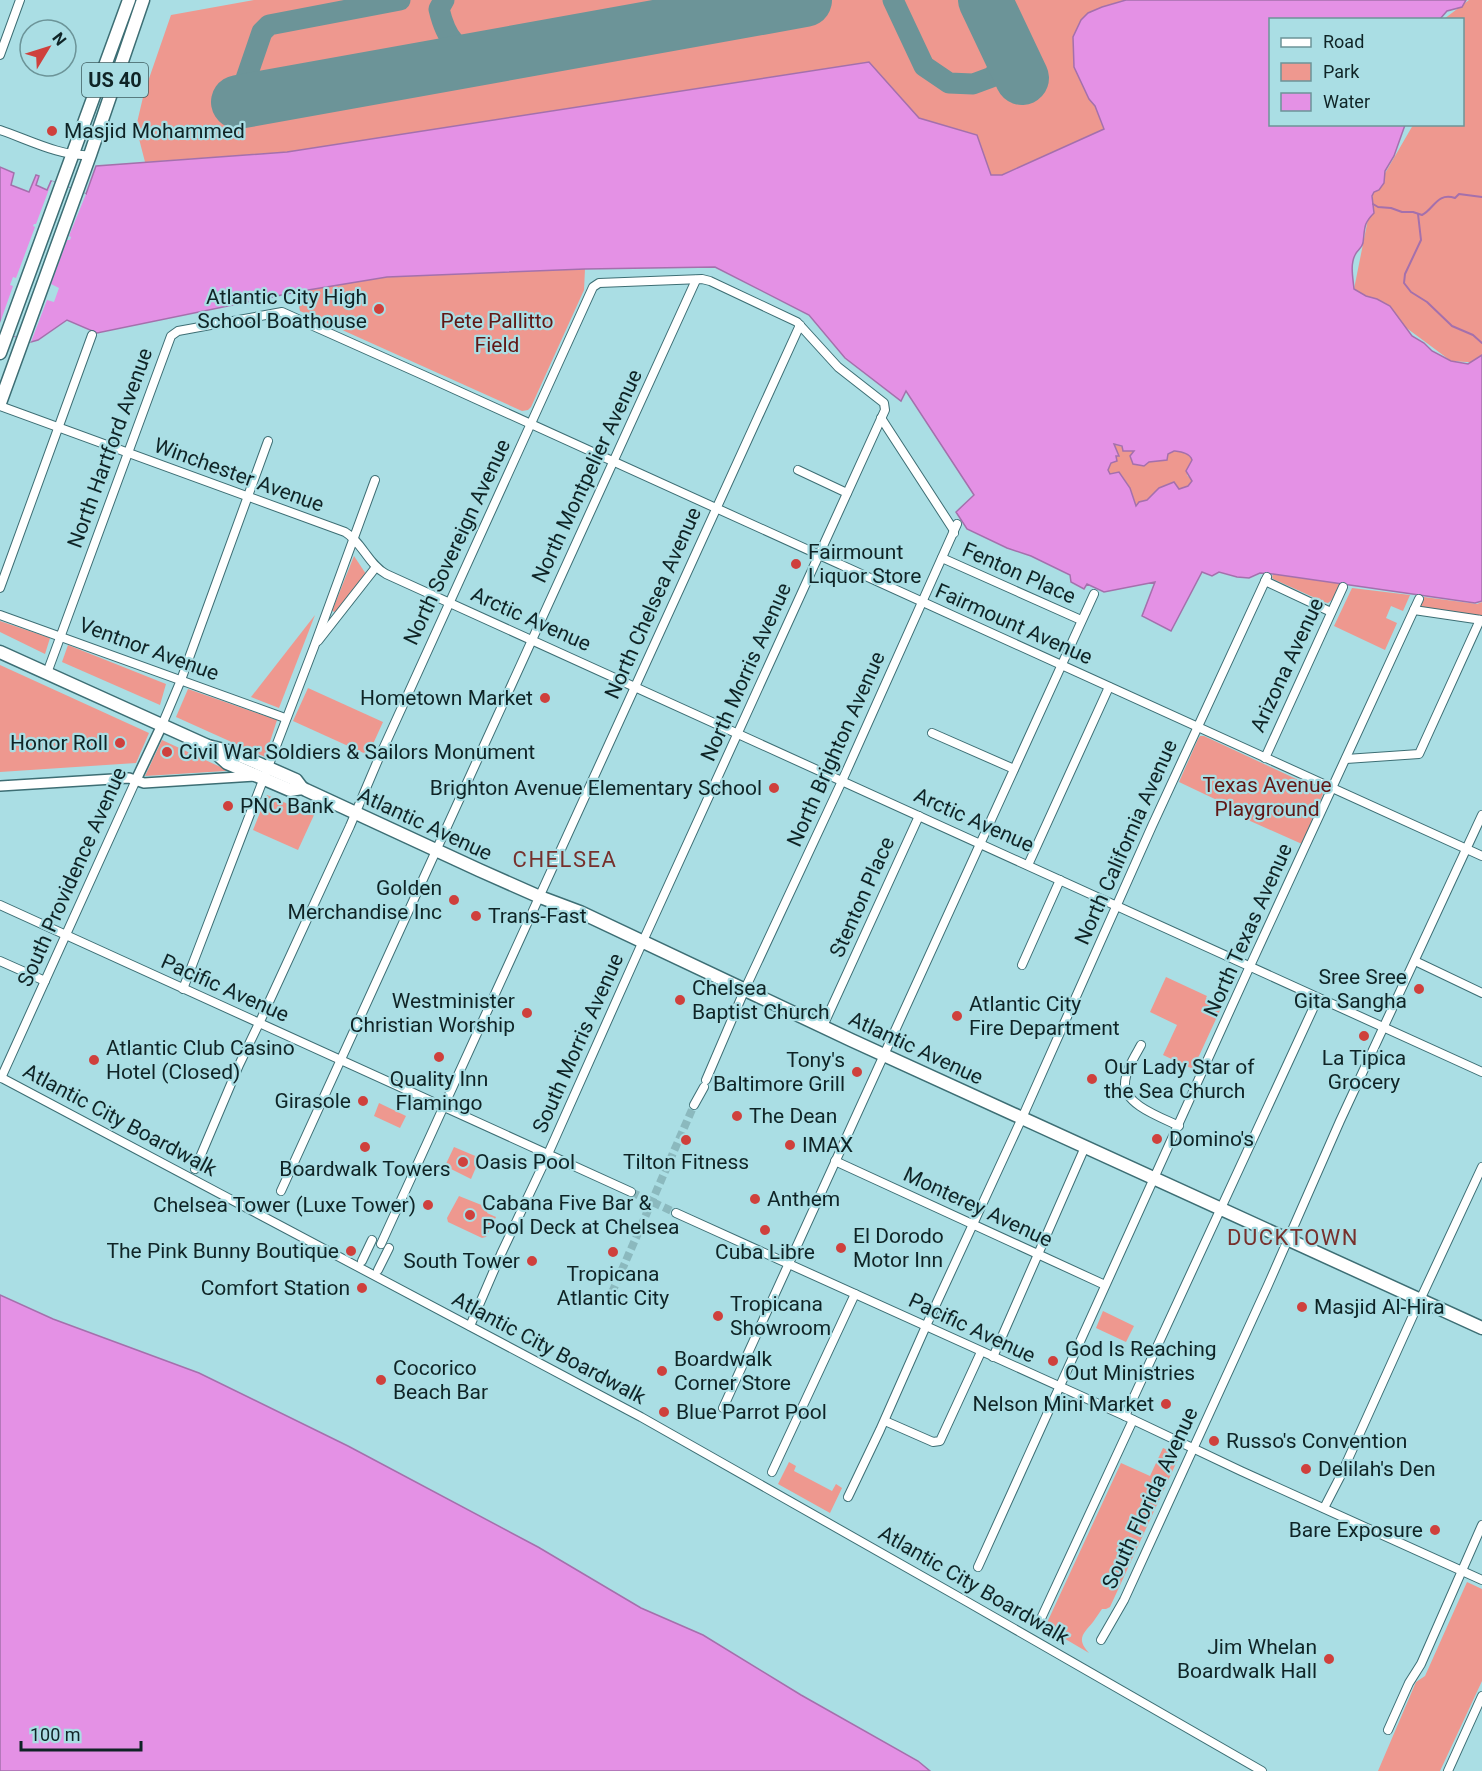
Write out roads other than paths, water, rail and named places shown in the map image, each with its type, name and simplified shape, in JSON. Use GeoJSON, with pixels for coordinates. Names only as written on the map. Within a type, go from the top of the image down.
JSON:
{"type":"FeatureCollection","features":[{"type":"Feature","properties":{"kind":"highway","name":"US 40"},"geometry":{"type":"LineString","coordinates":[[0,352],[129,0]]}},
{"type":"Feature","properties":{"kind":"highway","name":"US 40"},"geometry":{"type":"LineString","coordinates":[[0,405],[90,155],[142,0]]}},
{"type":"Feature","properties":{"kind":"highway"},"geometry":{"type":"LineString","coordinates":[[0,652],[208,746],[232,752],[263,773]]}},
{"type":"Feature","properties":{"kind":"highway","name":"Atlantic Avenue"},"geometry":{"type":"LineString","coordinates":[[263,773],[296,780],[302,788],[355,813],[540,897],[580,912],[1022,1118],[1482,1328]]}},
{"type":"Feature","properties":{"kind":"main road","name":"South Providence Avenue"},"geometry":{"type":"LineString","coordinates":[[136,780],[162,725]]}},
{"type":"Feature","properties":{"kind":"main road","name":"Atlantic Avenue"},"geometry":{"type":"LineString","coordinates":[[0,786],[129,778],[144,783],[263,773]]}},
{"type":"Feature","properties":{"kind":"street"},"geometry":{"type":"LineString","coordinates":[[0,55],[20,0]]}},
{"type":"Feature","properties":{"kind":"street"},"geometry":{"type":"LineString","coordinates":[[0,130],[72,155],[90,155]]}},
{"type":"Feature","properties":{"kind":"street"},"geometry":{"type":"LineString","coordinates":[[696,280],[710,281],[793,319],[838,367],[884,403],[885,410],[882,418],[954,533]]}},
{"type":"Feature","properties":{"kind":"street","name":"North Sovereign Avenue"},"geometry":{"type":"LineString","coordinates":[[195,1169],[239,1065],[340,848],[593,287],[599,283],[696,280]]}},
{"type":"Feature","properties":{"kind":"street","name":"North Montpelier Avenue"},"geometry":{"type":"LineString","coordinates":[[281,1191],[696,280]]}},
{"type":"Feature","properties":{"kind":"street","name":"Fairmount Avenue"},"geometry":{"type":"LineString","coordinates":[[274,312],[285,312],[1482,856]]}},
{"type":"Feature","properties":{"kind":"street","name":"North Hartford Avenue"},"geometry":{"type":"LineString","coordinates":[[46,673],[169,340],[178,331],[274,312]]}},
{"type":"Feature","properties":{"kind":"street","name":"North Chelsea Avenue"},"geometry":{"type":"LineString","coordinates":[[378,1270],[385,1246],[481,1022],[800,325]]}},
{"type":"Feature","properties":{"kind":"street"},"geometry":{"type":"LineString","coordinates":[[0,588],[92,335]]}},
{"type":"Feature","properties":{"kind":"street","name":"Winchester Avenue"},"geometry":{"type":"LineString","coordinates":[[0,405],[345,532],[354,539],[376,567],[386,574],[450,602]]}},
{"type":"Feature","properties":{"kind":"street","name":"North Morris Avenue"},"geometry":{"type":"LineString","coordinates":[[643,941],[882,418]]}},
{"type":"Feature","properties":{"kind":"street"},"geometry":{"type":"LineString","coordinates":[[162,725],[181,680],[268,441]]}},
{"type":"Feature","properties":{"kind":"street"},"geometry":{"type":"LineString","coordinates":[[798,470],[847,493]]}},
{"type":"Feature","properties":{"kind":"street"},"geometry":{"type":"LineString","coordinates":[[183,989],[263,773],[314,647],[375,480]]}},
{"type":"Feature","properties":{"kind":"street","name":"North Brighton Avenue"},"geometry":{"type":"LineString","coordinates":[[694,1105],[957,524]]}},
{"type":"Feature","properties":{"kind":"street","name":"Fenton Place"},"geometry":{"type":"LineString","coordinates":[[942,558],[1081,620]]}},
{"type":"Feature","properties":{"kind":"street"},"geometry":{"type":"LineString","coordinates":[[314,647],[376,567]]}},
{"type":"Feature","properties":{"kind":"street","name":"North California Avenue"},"geometry":{"type":"LineString","coordinates":[[848,1497],[1266,579],[1331,612]]}},
{"type":"Feature","properties":{"kind":"street","name":"Arizona Avenue"},"geometry":{"type":"LineString","coordinates":[[1265,758],[1343,587]]}},
{"type":"Feature","properties":{"kind":"street"},"geometry":{"type":"LineString","coordinates":[[723,1408],[1094,594]]}},
{"type":"Feature","properties":{"kind":"street","name":"North Texas Avenue"},"geometry":{"type":"LineString","coordinates":[[978,1567],[1419,599]]}},
{"type":"Feature","properties":{"kind":"street","name":"Arctic Avenue"},"geometry":{"type":"LineString","coordinates":[[450,602],[1482,1072]]}},
{"type":"Feature","properties":{"kind":"street"},"geometry":{"type":"LineString","coordinates":[[1347,759],[1419,754],[1481,620],[1414,610]]}},
{"type":"Feature","properties":{"kind":"street","name":"Ventnor Avenue"},"geometry":{"type":"LineString","coordinates":[[0,615],[285,718]]}},
{"type":"Feature","properties":{"kind":"street"},"geometry":{"type":"LineString","coordinates":[[1028,865],[1108,687]]}},
{"type":"Feature","properties":{"kind":"street"},"geometry":{"type":"LineString","coordinates":[[932,733],[1014,770]]}},
{"type":"Feature","properties":{"kind":"street","name":"South Providence Avenue"},"geometry":{"type":"LineString","coordinates":[[0,1078],[136,780]]}},
{"type":"Feature","properties":{"kind":"street","name":"South Florida Avenue"},"geometry":{"type":"LineString","coordinates":[[1101,1640],[1124,1600],[1340,1121],[1482,815]]}},
{"type":"Feature","properties":{"kind":"street","name":"Stenton Place"},"geometry":{"type":"LineString","coordinates":[[823,1026],[919,816]]}},
{"type":"Feature","properties":{"kind":"street"},"geometry":{"type":"LineString","coordinates":[[1022,965],[1060,880]]}},
{"type":"Feature","properties":{"kind":"street","name":"Pacific Avenue"},"geometry":{"type":"LineString","coordinates":[[0,905],[631,1192]]}},
{"type":"Feature","properties":{"kind":"street","name":"South Morris Avenue"},"geometry":{"type":"LineString","coordinates":[[470,1326],[484,1290],[548,1154],[643,941]]}},
{"type":"Feature","properties":{"kind":"street"},"geometry":{"type":"LineString","coordinates":[[0,961],[45,981]]}},
{"type":"Feature","properties":{"kind":"street"},"geometry":{"type":"LineString","coordinates":[[1415,961],[1482,993]]}},
{"type":"Feature","properties":{"kind":"street"},"geometry":{"type":"LineString","coordinates":[[1038,1625],[1221,1209],[1318,998]]}},
{"type":"Feature","properties":{"kind":"street"},"geometry":{"type":"LineString","coordinates":[[1141,1045],[1126,1077],[1126,1090],[1140,1107],[1179,1126]]}},
{"type":"Feature","properties":{"kind":"street","name":"Atlantic City Boardwalk"},"geometry":{"type":"LineString","coordinates":[[0,1078],[641,1417],[1262,1771]]}},
{"type":"Feature","properties":{"kind":"street"},"geometry":{"type":"LineString","coordinates":[[993,1357],[1086,1147]]}},
{"type":"Feature","properties":{"kind":"street","name":"Monterey Avenue"},"geometry":{"type":"LineString","coordinates":[[835,1161],[1105,1285]]}},
{"type":"Feature","properties":{"kind":"street"},"geometry":{"type":"LineString","coordinates":[[1324,1508],[1482,1167]]}},
{"type":"Feature","properties":{"kind":"street","name":"Pacific Avenue"},"geometry":{"type":"LineString","coordinates":[[676,1213],[1482,1580]]}},
{"type":"Feature","properties":{"kind":"street"},"geometry":{"type":"LineString","coordinates":[[362,1261],[372,1240]]}},
{"type":"Feature","properties":{"kind":"street"},"geometry":{"type":"LineString","coordinates":[[772,1472],[855,1294]]}},
{"type":"Feature","properties":{"kind":"street"},"geometry":{"type":"LineString","coordinates":[[885,1420],[933,1442],[940,1441],[981,1352]]}},
{"type":"Feature","properties":{"kind":"street"},"geometry":{"type":"LineString","coordinates":[[1388,1730],[1409,1683],[1421,1664],[1482,1525]]}},
{"type":"Feature","properties":{"kind":"street"},"geometry":{"type":"LineString","coordinates":[[1448,1771],[1482,1696]]}},
{"type":"Feature","properties":{"kind":"water"},"geometry":{"type":"Polygon","coordinates":[[[1126,0],[1466,0],[1462,7],[1447,11],[1441,18],[1269,18],[1269,126],[1405,126],[1394,156],[1385,171],[1384,183],[1372,196],[1374,213],[1366,223],[1362,245],[1353,259],[1354,289],[1390,306],[1412,336],[1432,351],[1451,361],[1468,364],[1482,355],[1482,601],[1475,603],[1273,574],[1260,573],[1249,578],[1219,572],[1212,576],[1202,572],[1171,631],[1142,616],[1155,582],[1104,592],[1087,584],[1084,589],[1071,582],[1070,575],[967,529],[956,512],[974,495],[906,391],[901,401],[845,358],[809,315],[715,267],[585,269],[387,277],[296,292],[97,333],[67,320],[38,340],[31,342],[0,331],[0,167],[14,173],[11,185],[29,192],[36,175],[39,176],[36,185],[47,190],[51,181],[86,194],[96,166],[287,152],[869,62],[919,118],[977,135],[991,175],[1002,175],[1104,129],[1095,106],[1089,99],[1074,67],[1073,37],[1081,20],[1088,13],[1126,0]],[[1114,444],[1119,456],[1116,456],[1117,461],[1111,463],[1108,470],[1110,474],[1119,472],[1130,488],[1136,506],[1139,502],[1147,500],[1159,488],[1174,482],[1179,489],[1188,486],[1192,481],[1186,471],[1192,460],[1187,454],[1174,451],[1168,454],[1167,460],[1149,462],[1144,466],[1133,464],[1130,456],[1134,451],[1123,451],[1122,446],[1114,444]]]}},
{"type":"Feature","properties":{"kind":"water"},"geometry":{"type":"Polygon","coordinates":[[[0,1295],[53,1319],[199,1373],[348,1446],[538,1547],[641,1608],[703,1635],[801,1695],[918,1761],[930,1771],[0,1771],[0,1295]]]}},
{"type":"Feature","properties":{"kind":"waterway"},"geometry":{"type":"LineString","coordinates":[[1373,204],[1378,207],[1422,215],[1444,197],[1455,198],[1459,194],[1482,197]]}},
{"type":"Feature","properties":{"kind":"waterway"},"geometry":{"type":"LineString","coordinates":[[1418,214],[1421,240],[1405,274],[1404,283],[1411,292],[1427,302],[1452,326],[1473,335],[1482,343]]}},
{"type":"Feature","properties":{"kind":"tunnel"},"geometry":{"type":"LineString","coordinates":[[607,1304],[694,1105]]}},
{"type":"Feature","properties":{"kind":"tunnel"},"geometry":{"type":"LineString","coordinates":[[631,1192],[676,1213]]}},
{"type":"Feature","properties":{"kind":"place","name":"Masjid Mohammed"},"geometry":{"type":"Point","coordinates":[52,131]}},
{"type":"Feature","properties":{"kind":"place","name":"Atlantic City High School Boathouse"},"geometry":{"type":"Point","coordinates":[379,309]}},
{"type":"Feature","properties":{"kind":"place","name":"Fairmount Liquor Store"},"geometry":{"type":"Point","coordinates":[796,564]}},
{"type":"Feature","properties":{"kind":"place","name":"Hometown Market"},"geometry":{"type":"Point","coordinates":[545,698]}},
{"type":"Feature","properties":{"kind":"place","name":"Honor Roll"},"geometry":{"type":"Point","coordinates":[120,743]}},
{"type":"Feature","properties":{"kind":"place","name":"Civil War Soldiers & Sailors Monument"},"geometry":{"type":"Point","coordinates":[167,752]}},
{"type":"Feature","properties":{"kind":"place","name":"Brighton Avenue Elementary School"},"geometry":{"type":"Point","coordinates":[774,788]}},
{"type":"Feature","properties":{"kind":"place","name":"PNC Bank"},"geometry":{"type":"Point","coordinates":[228,806]}},
{"type":"Feature","properties":{"kind":"place","name":"Golden Merchandise Inc"},"geometry":{"type":"Point","coordinates":[454,900]}},
{"type":"Feature","properties":{"kind":"place","name":"Trans-Fast"},"geometry":{"type":"Point","coordinates":[476,916]}},
{"type":"Feature","properties":{"kind":"place","name":"Sree Sree Gita Sangha"},"geometry":{"type":"Point","coordinates":[1419,989]}},
{"type":"Feature","properties":{"kind":"place","name":"Chelsea Baptist Church"},"geometry":{"type":"Point","coordinates":[680,1000]}},
{"type":"Feature","properties":{"kind":"place","name":"Westminister Christian Worship"},"geometry":{"type":"Point","coordinates":[527,1013]}},
{"type":"Feature","properties":{"kind":"place","name":"Atlantic City Fire Department"},"geometry":{"type":"Point","coordinates":[957,1016]}},
{"type":"Feature","properties":{"kind":"place","name":"La Tipica Grocery"},"geometry":{"type":"Point","coordinates":[1364,1036]}},
{"type":"Feature","properties":{"kind":"place","name":"Quality Inn Flamingo"},"geometry":{"type":"Point","coordinates":[439,1057]}},
{"type":"Feature","properties":{"kind":"place","name":"Atlantic Club Casino Hotel (Closed)"},"geometry":{"type":"Point","coordinates":[94,1060]}},
{"type":"Feature","properties":{"kind":"place","name":"Tony's Baltimore Grill"},"geometry":{"type":"Point","coordinates":[857,1072]}},
{"type":"Feature","properties":{"kind":"place","name":"Our Lady Star of the Sea Church"},"geometry":{"type":"Point","coordinates":[1092,1079]}},
{"type":"Feature","properties":{"kind":"place","name":"Girasole"},"geometry":{"type":"Point","coordinates":[363,1101]}},
{"type":"Feature","properties":{"kind":"place","name":"The Dean"},"geometry":{"type":"Point","coordinates":[737,1116]}},
{"type":"Feature","properties":{"kind":"place","name":"Domino's"},"geometry":{"type":"Point","coordinates":[1157,1139]}},
{"type":"Feature","properties":{"kind":"place","name":"Tilton Fitness"},"geometry":{"type":"Point","coordinates":[686,1140]}},
{"type":"Feature","properties":{"kind":"place","name":"IMAX"},"geometry":{"type":"Point","coordinates":[790,1145]}},
{"type":"Feature","properties":{"kind":"place","name":"Boardwalk Towers"},"geometry":{"type":"Point","coordinates":[365,1147]}},
{"type":"Feature","properties":{"kind":"place","name":"Oasis Pool"},"geometry":{"type":"Point","coordinates":[463,1162]}},
{"type":"Feature","properties":{"kind":"place","name":"Anthem"},"geometry":{"type":"Point","coordinates":[755,1199]}},
{"type":"Feature","properties":{"kind":"place","name":"Chelsea Tower (Luxe Tower)"},"geometry":{"type":"Point","coordinates":[428,1205]}},
{"type":"Feature","properties":{"kind":"place","name":"Cabana Five Bar & Pool Deck at Chelsea"},"geometry":{"type":"Point","coordinates":[470,1215]}},
{"type":"Feature","properties":{"kind":"place","name":"Cuba Libre"},"geometry":{"type":"Point","coordinates":[765,1230]}},
{"type":"Feature","properties":{"kind":"place","name":"El Dorodo Motor Inn"},"geometry":{"type":"Point","coordinates":[841,1248]}},
{"type":"Feature","properties":{"kind":"place","name":"The Pink Bunny Boutique"},"geometry":{"type":"Point","coordinates":[351,1251]}},
{"type":"Feature","properties":{"kind":"place","name":"Tropicana Atlantic City"},"geometry":{"type":"Point","coordinates":[613,1252]}},
{"type":"Feature","properties":{"kind":"place","name":"South Tower"},"geometry":{"type":"Point","coordinates":[532,1261]}},
{"type":"Feature","properties":{"kind":"place","name":"Comfort Station"},"geometry":{"type":"Point","coordinates":[362,1288]}},
{"type":"Feature","properties":{"kind":"place","name":"Masjid Al-Hira"},"geometry":{"type":"Point","coordinates":[1302,1307]}},
{"type":"Feature","properties":{"kind":"place","name":"Tropicana Showroom"},"geometry":{"type":"Point","coordinates":[718,1316]}},
{"type":"Feature","properties":{"kind":"place","name":"God Is Reaching Out Ministries"},"geometry":{"type":"Point","coordinates":[1053,1361]}},
{"type":"Feature","properties":{"kind":"place","name":"Boardwalk Corner Store"},"geometry":{"type":"Point","coordinates":[662,1371]}},
{"type":"Feature","properties":{"kind":"place","name":"Cocorico Beach Bar"},"geometry":{"type":"Point","coordinates":[381,1380]}},
{"type":"Feature","properties":{"kind":"place","name":"Nelson Mini Market"},"geometry":{"type":"Point","coordinates":[1166,1404]}},
{"type":"Feature","properties":{"kind":"place","name":"Blue Parrot Pool"},"geometry":{"type":"Point","coordinates":[664,1412]}},
{"type":"Feature","properties":{"kind":"place","name":"Russo's Convention"},"geometry":{"type":"Point","coordinates":[1214,1441]}},
{"type":"Feature","properties":{"kind":"place","name":"Delilah's Den"},"geometry":{"type":"Point","coordinates":[1306,1469]}},
{"type":"Feature","properties":{"kind":"place","name":"Bare Exposure"},"geometry":{"type":"Point","coordinates":[1435,1530]}},
{"type":"Feature","properties":{"kind":"place","name":"Jim Whelan Boardwalk Hall"},"geometry":{"type":"Point","coordinates":[1329,1659]}},
{"type":"Feature","properties":{"kind":"district","name":"CHELSEA"},"geometry":{"type":"Point","coordinates":[565,859]}},
{"type":"Feature","properties":{"kind":"district","name":"DUCKTOWN"},"geometry":{"type":"Point","coordinates":[1293,1237]}},
{"type":"Feature","properties":{"kind":"park label","name":"Pete Pallitto Field"},"geometry":{"type":"Point","coordinates":[497,333]}},
{"type":"Feature","properties":{"kind":"park label","name":"Texas Avenue Playground"},"geometry":{"type":"Point","coordinates":[1267,797]}}]}
